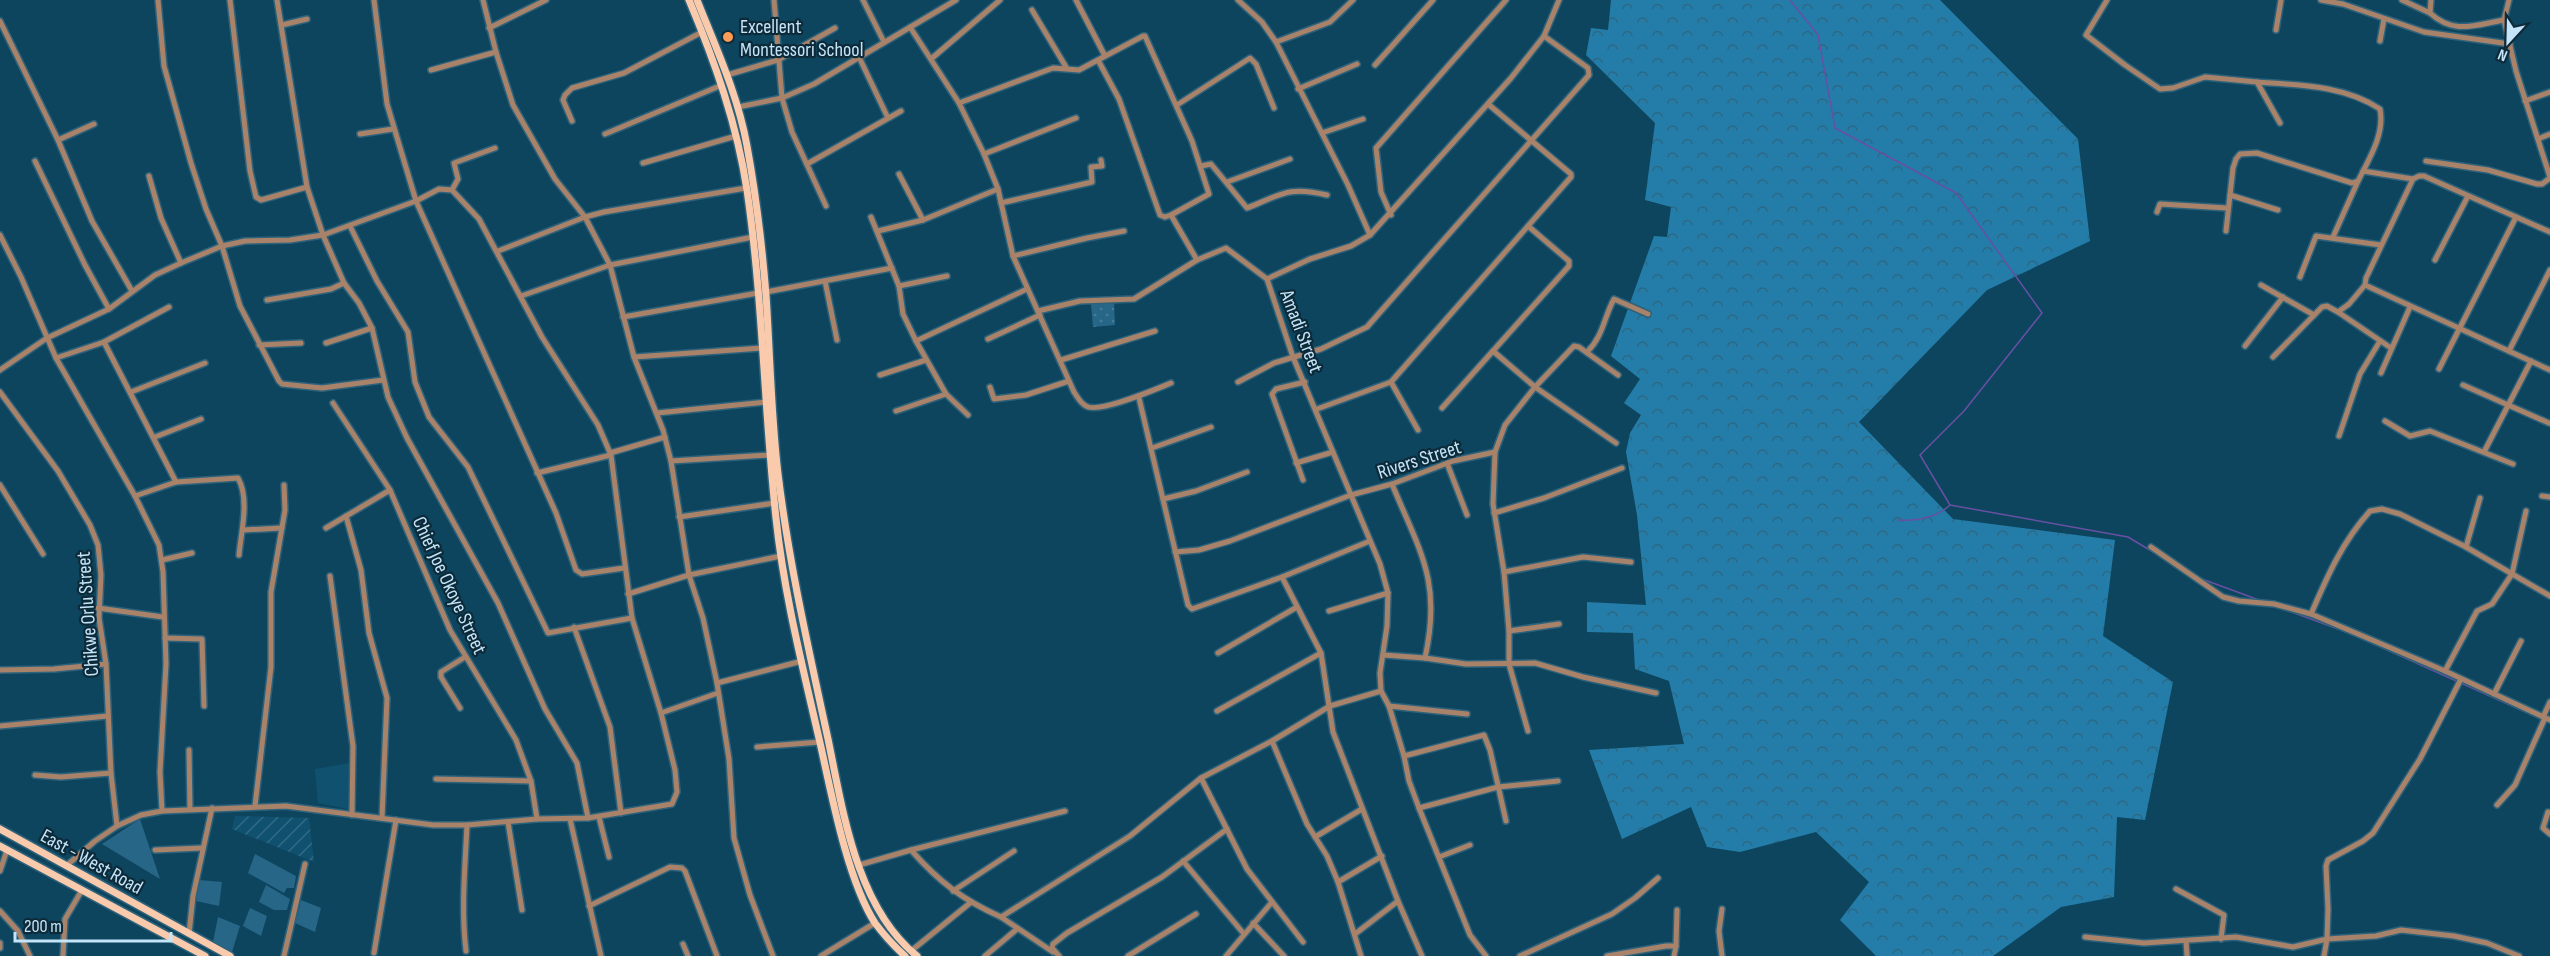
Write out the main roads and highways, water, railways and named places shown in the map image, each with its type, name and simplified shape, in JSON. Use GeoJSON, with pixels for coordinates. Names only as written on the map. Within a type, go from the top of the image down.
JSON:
{"type":"FeatureCollection","features":[{"type":"Feature","properties":{"kind":"main road"},"geometry":{"type":"LineString","coordinates":[[689,0],[722,85],[736,136],[746,188],[762,293],[762,348],[781,556],[833,802],[852,869],[875,923],[911,954]]}},
{"type":"Feature","properties":{"kind":"main road"},"geometry":{"type":"LineString","coordinates":[[697,0],[738,107],[753,185],[778,471],[789,555],[841,799],[859,865],[882,919],[911,954]]}},
{"type":"Feature","properties":{"kind":"main road","name":"East - West Road"},"geometry":{"type":"LineString","coordinates":[[0,829],[230,956]]}},
{"type":"Feature","properties":{"kind":"main road","name":"East - West Road"},"geometry":{"type":"LineString","coordinates":[[3,848],[192,953],[205,956]]}},
{"type":"Feature","properties":{"kind":"waterway"},"geometry":{"type":"LineString","coordinates":[[1790,0],[1818,35],[1835,128],[1956,193],[2042,313],[1964,411],[1920,455],[1950,505],[2128,537],[2153,552]]}},
{"type":"Feature","properties":{"kind":"waterway"},"geometry":{"type":"LineString","coordinates":[[1898,520],[1925,518],[1939,513],[1950,505]]}},
{"type":"Feature","properties":{"kind":"waterway"},"geometry":{"type":"LineString","coordinates":[[2202,579],[2259,600]]}},
{"type":"Feature","properties":{"kind":"waterway"},"geometry":{"type":"LineString","coordinates":[[2286,610],[2346,632]]}},
{"type":"Feature","properties":{"kind":"waterway"},"geometry":{"type":"LineString","coordinates":[[2365,640],[2541,719]]}},
{"type":"Feature","properties":{"kind":"place","name":"Excellent Montessori School"},"geometry":{"type":"Point","coordinates":[728,37]}}]}
